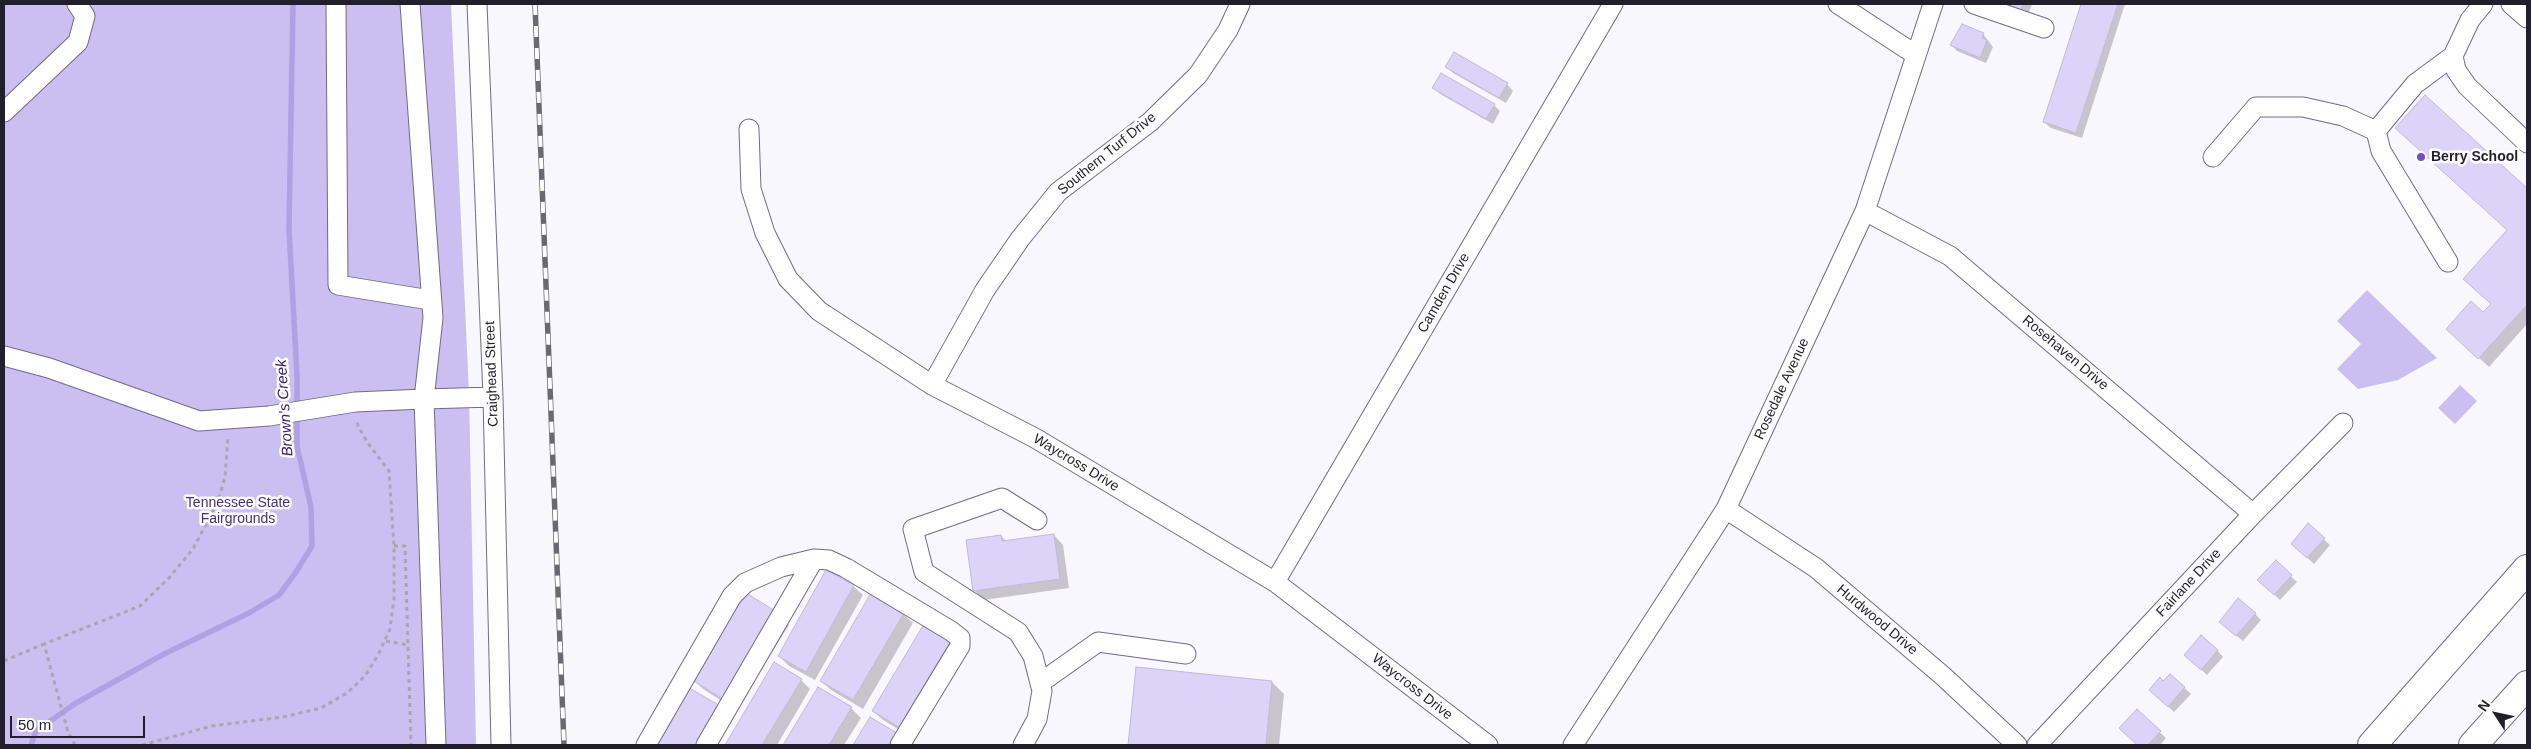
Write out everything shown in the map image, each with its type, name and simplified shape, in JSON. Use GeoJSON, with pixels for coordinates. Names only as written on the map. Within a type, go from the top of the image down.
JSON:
{"type":"FeatureCollection","features":[{"type":"Feature","properties":{"kind":"highway"},"geometry":{"type":"LineString","coordinates":[[2372,745],[2527,569]]}},
{"type":"Feature","properties":{"kind":"highway"},"geometry":{"type":"LineString","coordinates":[[2473,745],[2527,685]]}},
{"type":"Feature","properties":{"kind":"street"},"geometry":{"type":"LineString","coordinates":[[4,112],[78,42],[85,16],[77,4]]}},
{"type":"Feature","properties":{"kind":"street"},"geometry":{"type":"LineString","coordinates":[[336,4],[338,286],[430,300]]}},
{"type":"Feature","properties":{"kind":"street"},"geometry":{"type":"LineString","coordinates":[[410,4],[430,300],[433,318],[424,399],[436,745]]}},
{"type":"Feature","properties":{"kind":"street","name":"Craighead Street"},"geometry":{"type":"LineString","coordinates":[[477,4],[493,397],[501,745]]}},
{"type":"Feature","properties":{"kind":"street","name":"Southern Turf Drive"},"geometry":{"type":"LineString","coordinates":[[932,385],[985,290],[1020,239],[1058,192],[1150,122],[1198,75],[1228,30],[1240,4]]}},
{"type":"Feature","properties":{"kind":"street","name":"Camden Drive"},"geometry":{"type":"LineString","coordinates":[[1275,582],[1613,4]]}},
{"type":"Feature","properties":{"kind":"street"},"geometry":{"type":"LineString","coordinates":[[1838,4],[1916,55]]}},
{"type":"Feature","properties":{"kind":"street","name":"Rosedale Avenue"},"geometry":{"type":"LineString","coordinates":[[1573,745],[1726,509],[1865,211],[1933,4]]}},
{"type":"Feature","properties":{"kind":"street"},"geometry":{"type":"LineString","coordinates":[[1974,4],[2044,28]]}},
{"type":"Feature","properties":{"kind":"street"},"geometry":{"type":"LineString","coordinates":[[2376,131],[2414,84],[2453,56],[2470,20],[2483,4]]}},
{"type":"Feature","properties":{"kind":"street"},"geometry":{"type":"LineString","coordinates":[[2511,4],[2527,18]]}},
{"type":"Feature","properties":{"kind":"street"},"geometry":{"type":"LineString","coordinates":[[2453,56],[2456,70],[2467,86],[2527,143]]}},
{"type":"Feature","properties":{"kind":"street"},"geometry":{"type":"LineString","coordinates":[[2213,157],[2256,107],[2303,107],[2342,116],[2376,131]]}},
{"type":"Feature","properties":{"kind":"street","name":"Waycross Drive"},"geometry":{"type":"LineString","coordinates":[[749,129],[751,189],[765,233],[788,279],[818,311],[932,385],[1035,438],[1275,582],[1488,745]]}},
{"type":"Feature","properties":{"kind":"street"},"geometry":{"type":"LineString","coordinates":[[2376,131],[2381,151],[2448,262]]}},
{"type":"Feature","properties":{"kind":"street","name":"Rosehaven Drive"},"geometry":{"type":"LineString","coordinates":[[1865,211],[1950,256],[2253,514]]}},
{"type":"Feature","properties":{"kind":"street"},"geometry":{"type":"LineString","coordinates":[[4,356],[49,368],[199,421],[269,416],[355,402],[493,397]]}},
{"type":"Feature","properties":{"kind":"street","name":"Fairlane Drive"},"geometry":{"type":"LineString","coordinates":[[2037,745],[2253,514],[2343,423]]}},
{"type":"Feature","properties":{"kind":"street"},"geometry":{"type":"LineString","coordinates":[[1022,745],[1037,719],[1042,690],[1033,656],[1018,632],[924,572],[913,529],[1002,498],[1037,520]]}},
{"type":"Feature","properties":{"kind":"street","name":"Hurdwood Drive"},"geometry":{"type":"LineString","coordinates":[[1726,509],[1816,568],[1943,676],[2017,745]]}},
{"type":"Feature","properties":{"kind":"street"},"geometry":{"type":"LineString","coordinates":[[646,745],[732,596],[745,583],[781,567],[814,558],[829,560],[846,568],[960,638],[960,646],[900,745]]}},
{"type":"Feature","properties":{"kind":"street"},"geometry":{"type":"LineString","coordinates":[[706,745],[814,558]]}},
{"type":"Feature","properties":{"kind":"street"},"geometry":{"type":"LineString","coordinates":[[1040,684],[1098,642],[1186,654]]}},
{"type":"Feature","properties":{"kind":"path"},"geometry":{"type":"LineString","coordinates":[[142,745],[212,726],[283,717],[321,708],[347,693],[365,676],[386,641],[390,629],[394,599],[394,546],[389,471],[366,442],[358,426],[355,402]]}},
{"type":"Feature","properties":{"kind":"path"},"geometry":{"type":"LineString","coordinates":[[4,661],[140,606],[182,564],[206,528],[222,491],[227,460],[229,419]]}},
{"type":"Feature","properties":{"kind":"path"},"geometry":{"type":"LineString","coordinates":[[394,546],[405,546],[411,745]]}},
{"type":"Feature","properties":{"kind":"path"},"geometry":{"type":"LineString","coordinates":[[386,641],[408,645]]}},
{"type":"Feature","properties":{"kind":"path"},"geometry":{"type":"LineString","coordinates":[[44,644],[56,693],[68,732],[75,745]]}},
{"type":"Feature","properties":{"kind":"green space","name":"Tennessee State Fairgrounds"},"geometry":{"type":"Polygon","coordinates":[[[4,4],[451,4],[469,393],[476,745],[4,745],[4,4]]]}},
{"type":"Feature","properties":{"kind":"green space"},"geometry":{"type":"Polygon","coordinates":[[[2367,290],[2437,358],[2398,380],[2358,389],[2337,369],[2361,344],[2337,321],[2367,290]]]}},
{"type":"Feature","properties":{"kind":"green space"},"geometry":{"type":"Polygon","coordinates":[[[2460,385],[2477,401],[2455,424],[2438,408],[2460,385]]]}},
{"type":"Feature","properties":{"kind":"building"},"geometry":{"type":"Polygon","coordinates":[[[2006,4],[2023,4],[2021,10],[2006,4]]]}},
{"type":"Feature","properties":{"kind":"building"},"geometry":{"type":"Polygon","coordinates":[[[2081,4],[2118,4],[2076,133],[2043,122],[2081,4]]]}},
{"type":"Feature","properties":{"kind":"building"},"geometry":{"type":"Polygon","coordinates":[[[1962,24],[1984,33],[1982,38],[1987,40],[1980,58],[1950,45],[1962,24]]]}},
{"type":"Feature","properties":{"kind":"building"},"geometry":{"type":"Polygon","coordinates":[[[1454,52],[1508,83],[1499,98],[1445,67],[1454,52]]]}},
{"type":"Feature","properties":{"kind":"building"},"geometry":{"type":"Polygon","coordinates":[[[1441,73],[1495,104],[1486,119],[1432,88],[1441,73]]]}},
{"type":"Feature","properties":{"kind":"building"},"geometry":{"type":"Polygon","coordinates":[[[2425,95],[2527,188],[2527,305],[2478,359],[2446,329],[2471,301],[2483,312],[2491,304],[2463,279],[2507,230],[2395,128],[2425,95]]]}},
{"type":"Feature","properties":{"kind":"building"},"geometry":{"type":"Polygon","coordinates":[[[2308,523],[2325,538],[2307,558],[2291,544],[2308,523]]]}},
{"type":"Feature","properties":{"kind":"building"},"geometry":{"type":"Polygon","coordinates":[[[1054,534],[1060,579],[973,591],[966,540],[1001,535],[1002,541],[1054,534]]]}},
{"type":"Feature","properties":{"kind":"building"},"geometry":{"type":"Polygon","coordinates":[[[2276,560],[2292,575],[2274,595],[2257,580],[2276,560]]]}},
{"type":"Feature","properties":{"kind":"building"},"geometry":{"type":"Polygon","coordinates":[[[826,570],[854,585],[806,672],[778,656],[826,570]]]}},
{"type":"Feature","properties":{"kind":"building"},"geometry":{"type":"Polygon","coordinates":[[[746,593],[780,614],[726,701],[692,680],[746,593]]]}},
{"type":"Feature","properties":{"kind":"building"},"geometry":{"type":"Polygon","coordinates":[[[871,593],[904,613],[853,700],[820,681],[871,593]]]}},
{"type":"Feature","properties":{"kind":"building"},"geometry":{"type":"Polygon","coordinates":[[[2238,598],[2256,613],[2236,636],[2219,622],[2238,598]]]}},
{"type":"Feature","properties":{"kind":"building"},"geometry":{"type":"Polygon","coordinates":[[[924,624],[951,640],[899,727],[872,711],[924,624]]]}},
{"type":"Feature","properties":{"kind":"building"},"geometry":{"type":"Polygon","coordinates":[[[2201,635],[2218,650],[2201,670],[2184,655],[2201,635]]]}},
{"type":"Feature","properties":{"kind":"building"},"geometry":{"type":"Polygon","coordinates":[[[774,662],[802,679],[762,745],[725,745],[774,662]]]}},
{"type":"Feature","properties":{"kind":"building"},"geometry":{"type":"Polygon","coordinates":[[[1136,667],[1272,681],[1266,745],[1128,745],[1136,667]]]}},
{"type":"Feature","properties":{"kind":"building"},"geometry":{"type":"Polygon","coordinates":[[[2170,674],[2185,687],[2168,707],[2149,690],[2160,677],[2163,681],[2170,674]]]}},
{"type":"Feature","properties":{"kind":"building"},"geometry":{"type":"Polygon","coordinates":[[[686,686],[722,707],[700,745],[652,745],[686,686]]]}},
{"type":"Feature","properties":{"kind":"building"},"geometry":{"type":"Polygon","coordinates":[[[818,687],[852,707],[829,745],[783,745],[818,687]]]}},
{"type":"Feature","properties":{"kind":"building"},"geometry":{"type":"Polygon","coordinates":[[[2137,709],[2161,731],[2148,745],[2137,745],[2119,728],[2137,709]]]}},
{"type":"Feature","properties":{"kind":"building"},"geometry":{"type":"Polygon","coordinates":[[[870,717],[897,733],[890,745],[853,745],[870,717]]]}},
{"type":"Feature","properties":{"kind":"waterway","name":"Brown's Creek"},"geometry":{"type":"LineString","coordinates":[[31,745],[36,731],[76,703],[164,654],[249,613],[279,595],[312,546],[311,507],[297,446],[297,376],[289,229],[293,4]]}},
{"type":"Feature","properties":{"kind":"railway"},"geometry":{"type":"LineString","coordinates":[[535,4],[564,745]]}},
{"type":"Feature","properties":{"kind":"place","name":"Berry School"},"geometry":{"type":"Point","coordinates":[2421,157]}}]}
